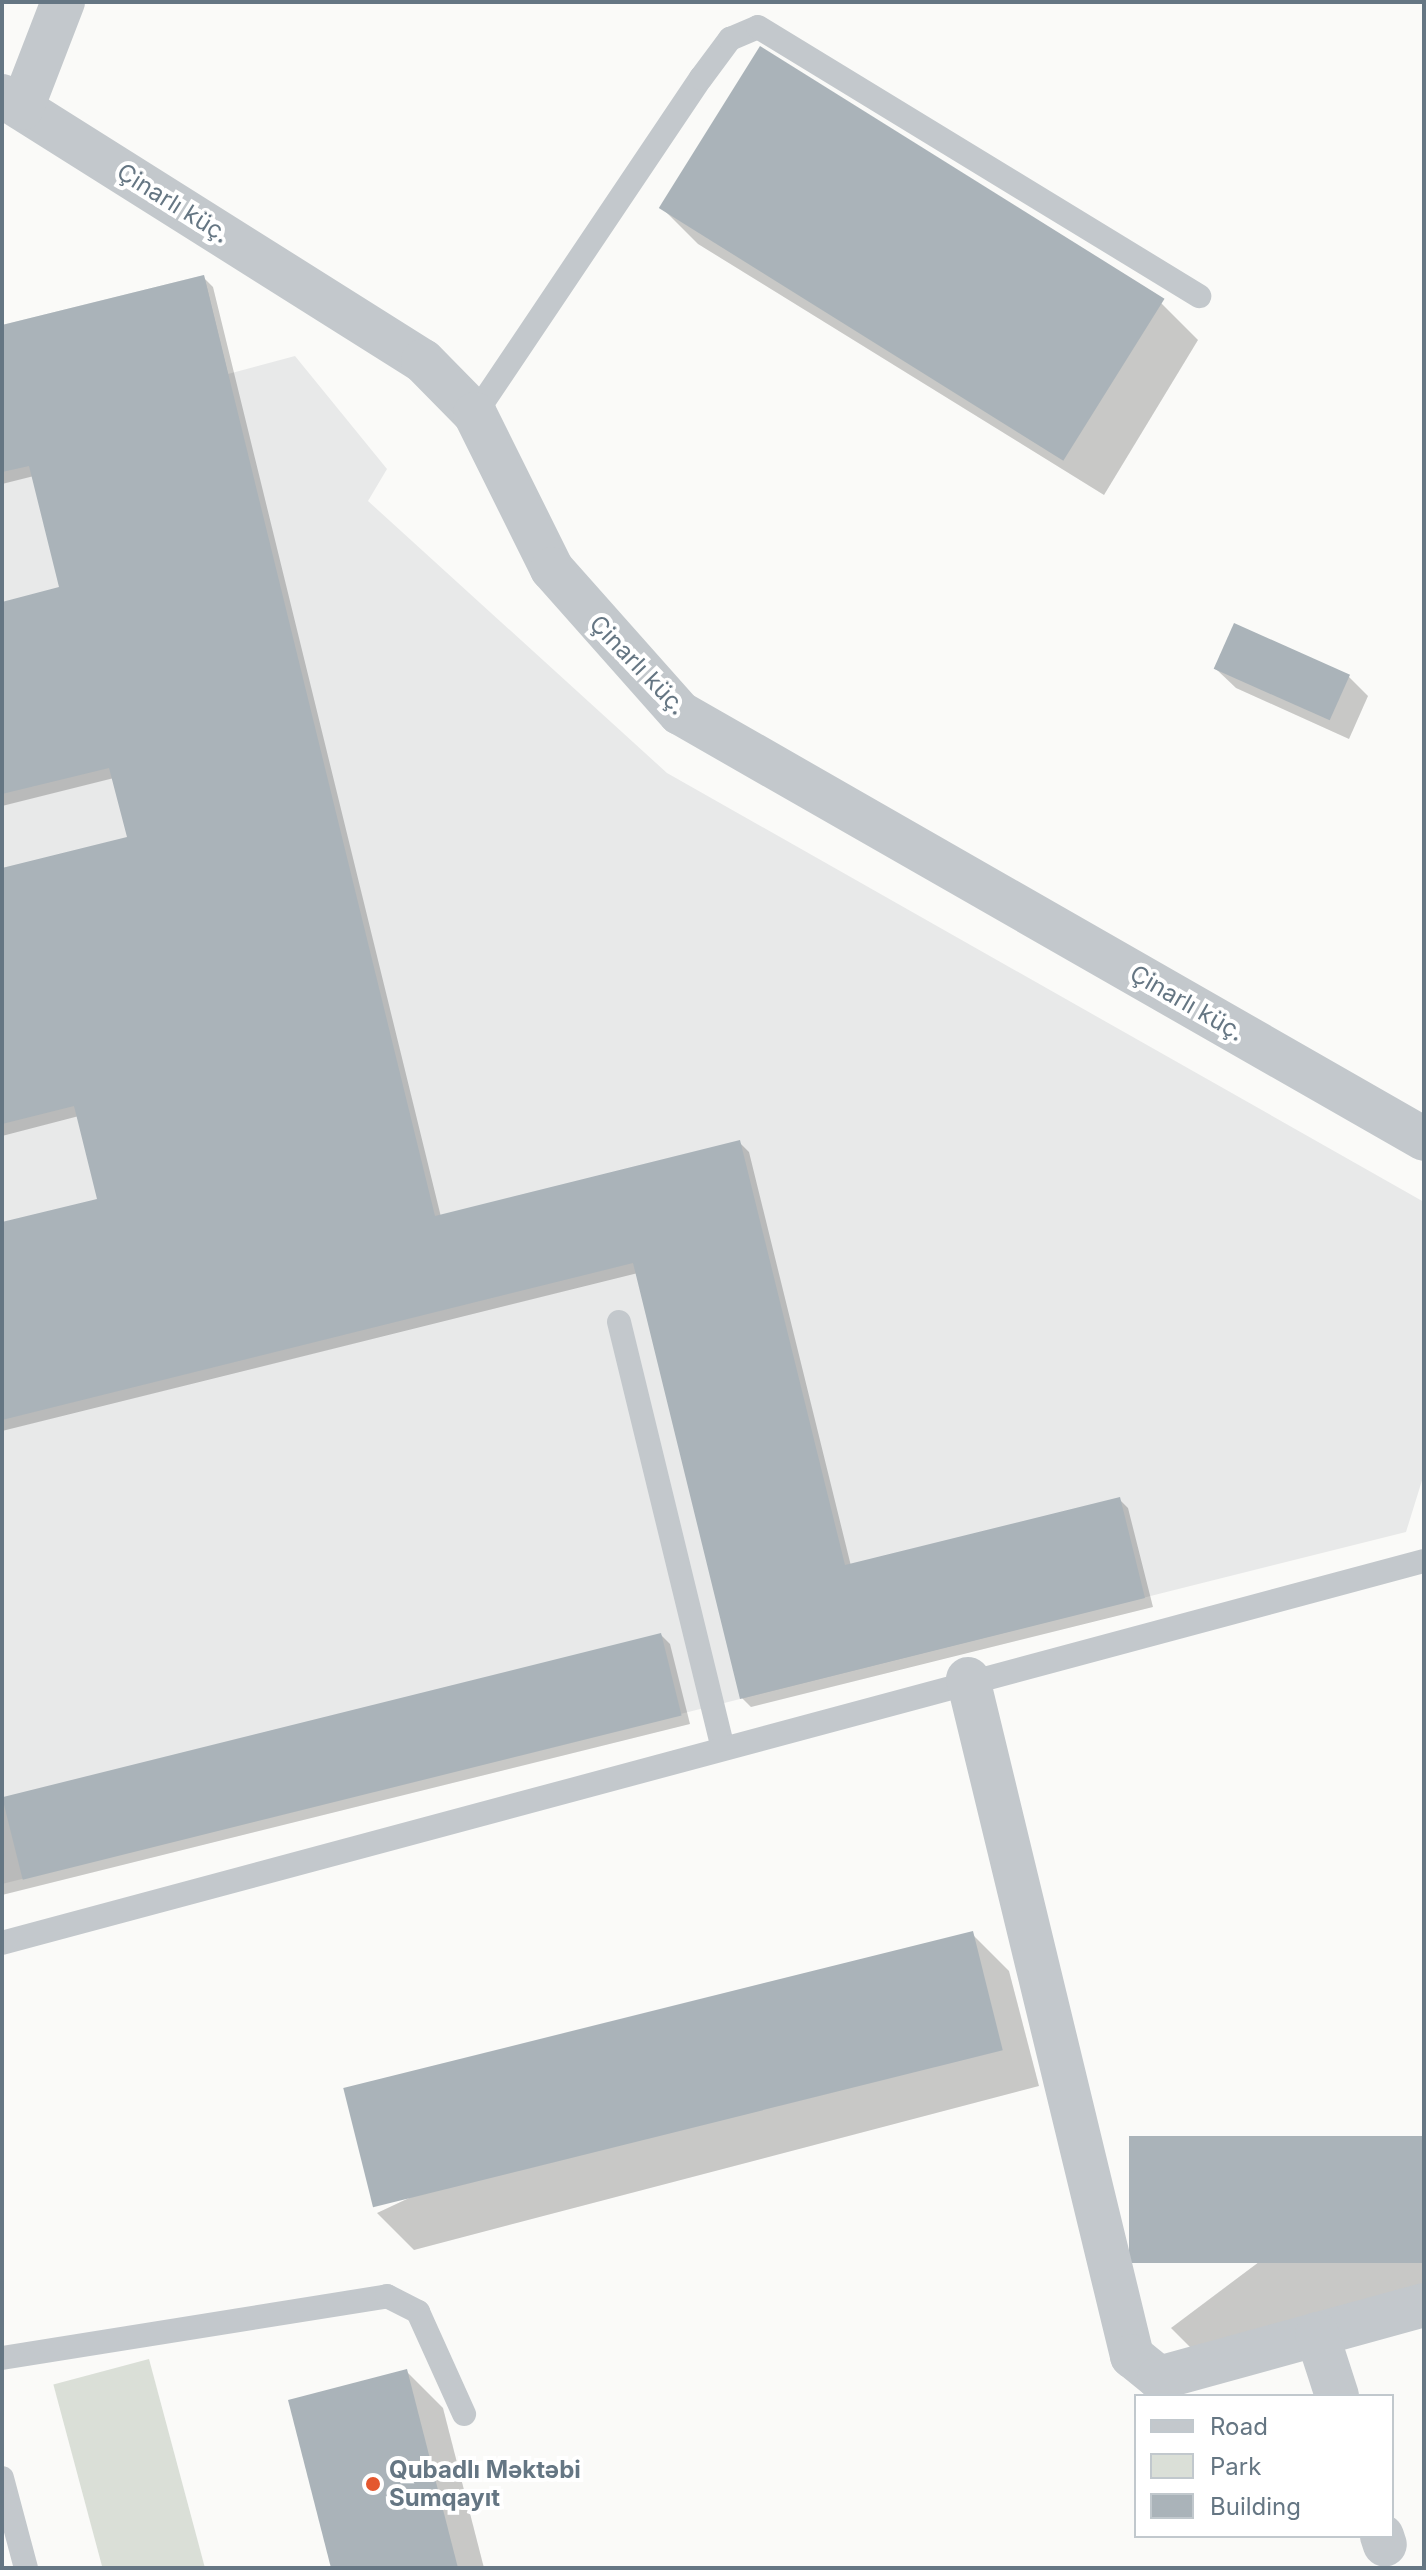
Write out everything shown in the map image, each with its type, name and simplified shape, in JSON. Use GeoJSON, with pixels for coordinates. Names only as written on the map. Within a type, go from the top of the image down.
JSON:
{"type":"FeatureCollection","features":[{"type":"Feature","properties":{"kind":"street"},"geometry":{"type":"LineString","coordinates":[[12,102],[63,2]]}},
{"type":"Feature","properties":{"kind":"street","name":"Çinarlı küç."},"geometry":{"type":"LineString","coordinates":[[12,102],[423,361],[475,414],[552,569],[680,713],[1424,1139]]}},
{"type":"Feature","properties":{"kind":"street"},"geometry":{"type":"LineString","coordinates":[[968,1679],[1132,2356],[1159,2378],[1424,2305]]}},
{"type":"Feature","properties":{"kind":"street"},"geometry":{"type":"LineString","coordinates":[[1317,2334],[1336,2394]]}},
{"type":"Feature","properties":{"kind":"lane"},"geometry":{"type":"LineString","coordinates":[[475,414],[701,78],[730,39],[758,27],[1199,296]]}},
{"type":"Feature","properties":{"kind":"lane"},"geometry":{"type":"LineString","coordinates":[[619,1322],[722,1746]]}},
{"type":"Feature","properties":{"kind":"lane"},"geometry":{"type":"LineString","coordinates":[[2,1943],[968,1679],[1424,1561]]}},
{"type":"Feature","properties":{"kind":"lane"},"geometry":{"type":"LineString","coordinates":[[2,2358],[387,2296],[418,2312],[464,2414]]}},
{"type":"Feature","properties":{"kind":"lane"},"geometry":{"type":"LineString","coordinates":[[2,2478],[26,2568]]}},
{"type":"Feature","properties":{"kind":"shaded area"},"geometry":{"type":"Polygon","coordinates":[[[204,275],[228,374],[295,356],[387,469],[368,501],[667,773],[1424,1202],[1424,1474],[1406,1532],[2,1884],[2,325],[204,275]]]}},
{"type":"Feature","properties":{"kind":"green space"},"geometry":{"type":"Polygon","coordinates":[[[149,2359],[205,2568],[103,2568],[53,2385],[149,2359]]]}},
{"type":"Feature","properties":{"kind":"building"},"geometry":{"type":"Polygon","coordinates":[[[760,46],[1165,299],[1063,461],[659,208],[760,46]]]}},
{"type":"Feature","properties":{"kind":"building"},"geometry":{"type":"Polygon","coordinates":[[[204,275],[435,1216],[740,1140],[845,1565],[1120,1497],[1145,1598],[740,1699],[633,1263],[2,1420],[2,1222],[97,1199],[74,1106],[2,1124],[2,868],[127,837],[109,768],[2,794],[2,602],[59,587],[29,466],[2,472],[2,325],[204,275]]]}},
{"type":"Feature","properties":{"kind":"building"},"geometry":{"type":"Polygon","coordinates":[[[1234,623],[1350,675],[1330,720],[1214,669],[1234,623]]]}},
{"type":"Feature","properties":{"kind":"building"},"geometry":{"type":"Polygon","coordinates":[[[661,1633],[682,1715],[23,1880],[2,1797],[661,1633]]]}},
{"type":"Feature","properties":{"kind":"building"},"geometry":{"type":"Polygon","coordinates":[[[973,1931],[1003,2050],[373,2207],[343,2088],[973,1931]]]}},
{"type":"Feature","properties":{"kind":"building"},"geometry":{"type":"Polygon","coordinates":[[[1129,2136],[1424,2136],[1424,2263],[1129,2263],[1129,2136]]]}},
{"type":"Feature","properties":{"kind":"building","name":"Qubadlı Məktəbi Sumqayıt"},"geometry":{"type":"Polygon","coordinates":[[[407,2369],[458,2568],[331,2568],[288,2400],[407,2369]]]}},
{"type":"Feature","properties":{"kind":"place","name":"Qubadlı Məktəbi Sumqayıt"},"geometry":{"type":"Point","coordinates":[373,2484]}}]}
